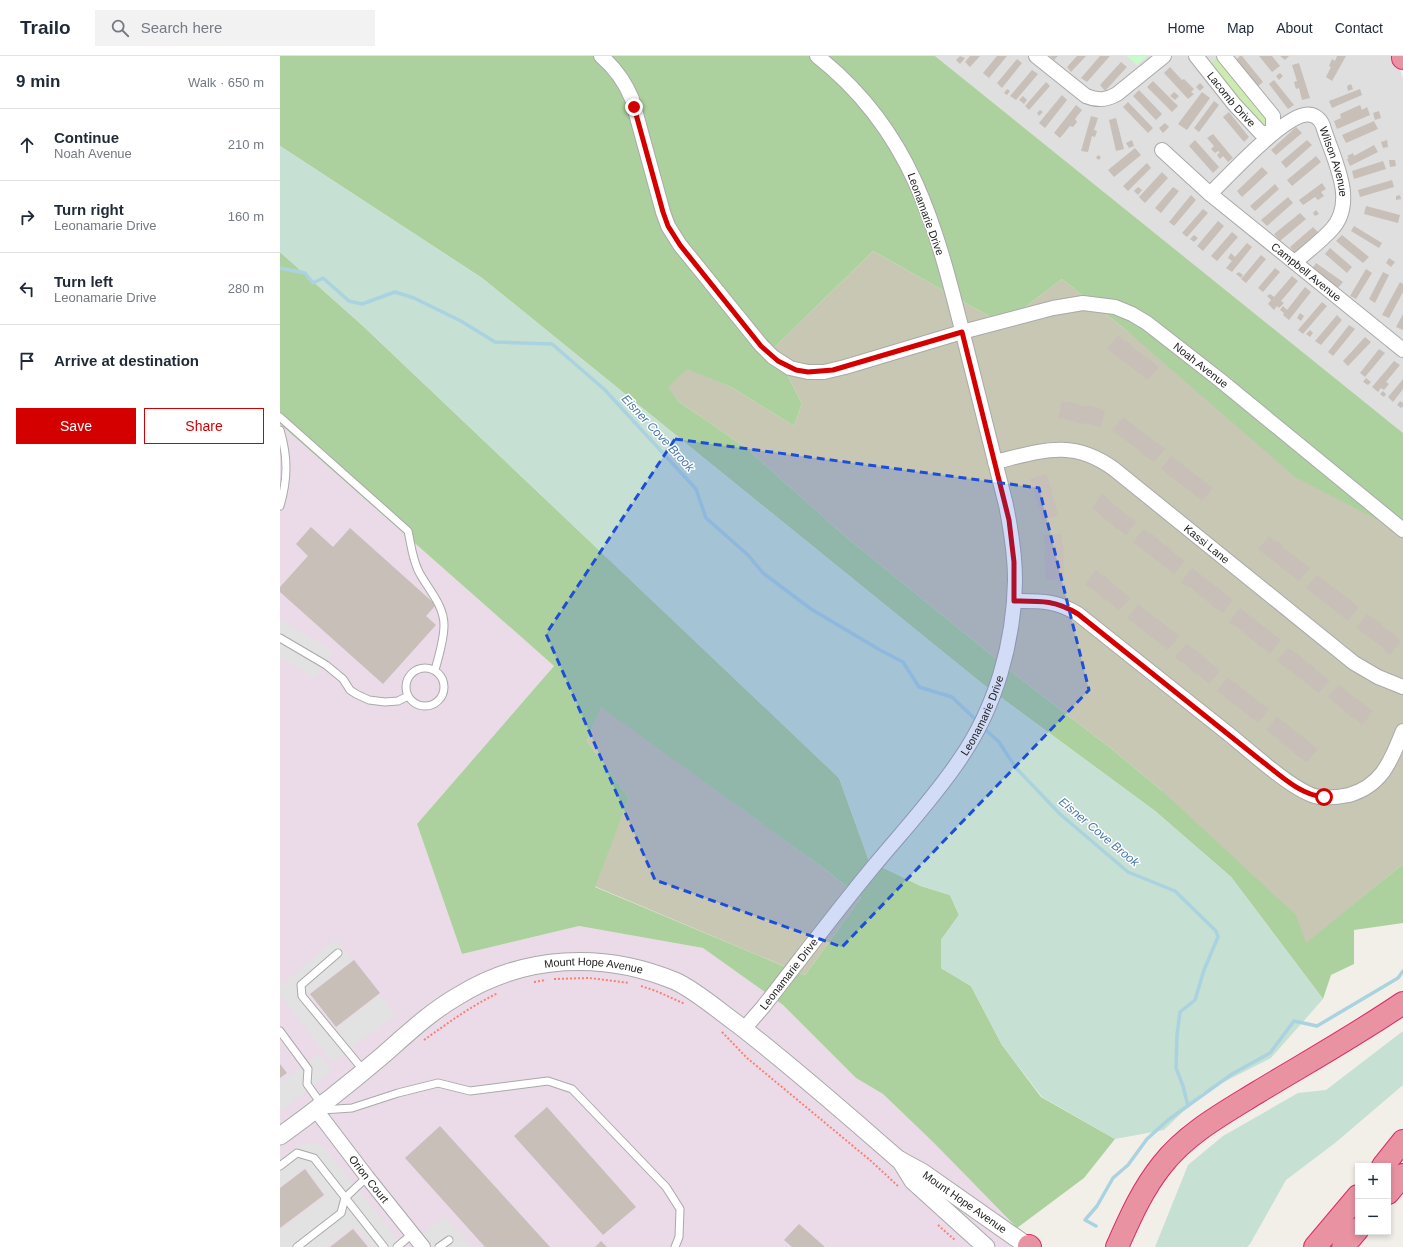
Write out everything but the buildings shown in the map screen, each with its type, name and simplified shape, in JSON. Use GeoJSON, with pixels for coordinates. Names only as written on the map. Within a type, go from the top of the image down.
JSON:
{"type":"FeatureCollection","features":[{"type":"Feature","properties":{"kind":"highway"},"geometry":{"type":"LineString","coordinates":[[1114,1243],[1141,1196],[1162,1164],[1192,1135],[1230,1109],[1361,1031],[1403,1003]]}},
{"type":"Feature","properties":{"kind":"highway"},"geometry":{"type":"LineString","coordinates":[[1385,1163],[1403,1141]]}},
{"type":"Feature","properties":{"kind":"highway"},"geometry":{"type":"LineString","coordinates":[[1391,1189],[1403,1175]]}},
{"type":"Feature","properties":{"kind":"highway"},"geometry":{"type":"LineString","coordinates":[[1315,1247],[1355,1199]]}},
{"type":"Feature","properties":{"kind":"highway"},"geometry":{"type":"LineString","coordinates":[[1343,1247],[1355,1233]]}},
{"type":"Feature","properties":{"kind":"street"},"geometry":{"type":"LineString","coordinates":[[601,56],[618,74],[629,91],[638,118],[663,212],[672,233],[761,346],[773,357],[796,370],[824,372],[962,332]]}},
{"type":"Feature","properties":{"kind":"street","name":"Leonamarie Drive"},"geometry":{"type":"LineString","coordinates":[[744,1029],[961,758],[982,720],[996,687],[1008,642],[1014,601],[1015,572],[1006,505],[948,277],[934,230],[919,189],[890,134],[872,110],[843,78],[817,56]]}},
{"type":"Feature","properties":{"kind":"street"},"geometry":{"type":"LineString","coordinates":[[1036,56],[1086,96],[1099,100],[1118,94],[1164,56]]}},
{"type":"Feature","properties":{"kind":"street","name":"Lacomb Drive"},"geometry":{"type":"LineString","coordinates":[[1203,58],[1234,104],[1261,133],[1274,133],[1274,116],[1224,56]]}},
{"type":"Feature","properties":{"kind":"street","name":"Wilson Avenue"},"geometry":{"type":"LineString","coordinates":[[1274,133],[1290,121],[1302,115],[1310,114],[1319,119],[1323,126],[1342,181],[1342,205],[1332,229],[1295,262]]}},
{"type":"Feature","properties":{"kind":"street"},"geometry":{"type":"LineString","coordinates":[[1210,194],[1274,133]]}},
{"type":"Feature","properties":{"kind":"street","name":"Campbell Avenue"},"geometry":{"type":"LineString","coordinates":[[1162,150],[1210,194],[1403,350]]}},
{"type":"Feature","properties":{"kind":"street","name":"Noah Avenue"},"geometry":{"type":"LineString","coordinates":[[962,332],[1075,303],[1089,303],[1108,306],[1132,314],[1147,323],[1220,380],[1403,530]]}},
{"type":"Feature","properties":{"kind":"street","name":"Kassi Lane"},"geometry":{"type":"LineString","coordinates":[[995,462],[1036,452],[1057,450],[1075,450],[1098,458],[1114,469],[1354,663],[1378,677],[1403,687]]}},
{"type":"Feature","properties":{"kind":"street"},"geometry":{"type":"LineString","coordinates":[[1014,601],[1056,603],[1066,606],[1259,759],[1298,788],[1309,794],[1319,797],[1340,797],[1355,793],[1370,785],[1379,778],[1386,769],[1392,759],[1403,731]]}},
{"type":"Feature","properties":{"kind":"street","name":"Mount Hope Avenue"},"geometry":{"type":"LineString","coordinates":[[280,1136],[364,1071],[422,1022],[456,997],[480,983],[513,970],[546,963],[574,961],[601,962],[655,974],[677,982],[706,1000],[767,1047],[898,1159],[922,1172],[1029,1247]]}},
{"type":"Feature","properties":{"kind":"street","name":"Orion Court"},"geometry":{"type":"LineString","coordinates":[[319,1107],[366,1177],[423,1247]]}},
{"type":"Feature","properties":{"kind":"street","name":"Mount Hope Avenue"},"geometry":{"type":"LineString","coordinates":[[898,1159],[913,1181],[986,1247]]}},
{"type":"Feature","properties":{"kind":"lane"},"geometry":{"type":"LineString","coordinates":[[280,417],[408,531],[417,568],[442,612],[444,624],[443,639],[435,670]]}},
{"type":"Feature","properties":{"kind":"lane"},"geometry":{"type":"LineString","coordinates":[[280,430],[287,462],[284,491],[280,506]]}},
{"type":"Feature","properties":{"kind":"lane"},"geometry":{"type":"LineString","coordinates":[[280,638],[326,665],[343,679],[350,690],[369,700],[385,702],[398,701],[408,696]]}},
{"type":"Feature","properties":{"kind":"lane"},"geometry":{"type":"LineString","coordinates":[[426,667],[435,670],[442,677],[444,687],[442,697],[434,704],[424,706],[415,703],[408,696],[406,686],[408,676],[416,670],[426,667]]}},
{"type":"Feature","properties":{"kind":"lane"},"geometry":{"type":"LineString","coordinates":[[338,953],[301,985],[302,996],[364,1071]]}},
{"type":"Feature","properties":{"kind":"lane"},"geometry":{"type":"LineString","coordinates":[[280,1031],[308,1069],[307,1084],[319,1107],[352,1108],[398,1093],[438,1083],[470,1091],[548,1081],[572,1088],[666,1187],[680,1209],[679,1237],[675,1247]]}},
{"type":"Feature","properties":{"kind":"lane"},"geometry":{"type":"LineString","coordinates":[[280,1166],[297,1153],[314,1158],[384,1247]]}},
{"type":"Feature","properties":{"kind":"lane"},"geometry":{"type":"LineString","coordinates":[[297,1247],[341,1213],[345,1198],[366,1177]]}},
{"type":"Feature","properties":{"kind":"lane"},"geometry":{"type":"LineString","coordinates":[[397,1247],[412,1234]]}},
{"type":"Feature","properties":{"kind":"lane"},"geometry":{"type":"LineString","coordinates":[[439,1247],[449,1240]]}},
{"type":"Feature","properties":{"kind":"path"},"geometry":{"type":"LineString","coordinates":[[532,982],[574,978],[629,983]]}},
{"type":"Feature","properties":{"kind":"path"},"geometry":{"type":"LineString","coordinates":[[636,984],[656,991],[688,1007]]}},
{"type":"Feature","properties":{"kind":"path"},"geometry":{"type":"LineString","coordinates":[[421,1042],[482,1001],[503,991]]}},
{"type":"Feature","properties":{"kind":"path"},"geometry":{"type":"LineString","coordinates":[[718,1027],[747,1058],[860,1152],[901,1189]]}},
{"type":"Feature","properties":{"kind":"path"},"geometry":{"type":"LineString","coordinates":[[938,1224],[958,1243]]}},
{"type":"Feature","properties":{"kind":"highlighted area"},"geometry":{"type":"Polygon","coordinates":[[[675,439],[1039,488],[1089,690],[842,947],[655,880],[546,634],[675,439]]]}},
{"type":"Feature","properties":{"kind":"shaded area"},"geometry":{"type":"Polygon","coordinates":[[[935,56],[1396,56],[1403,79],[1403,433],[935,56]]]}},
{"type":"Feature","properties":{"kind":"shaded area"},"geometry":{"type":"Polygon","coordinates":[[[280,146],[482,278],[984,685],[1155,811],[1231,877],[1323,999],[1271,1058],[1202,1093],[1164,1130],[1115,1139],[1042,1097],[1002,1045],[971,986],[941,968],[941,940],[959,915],[950,895],[921,886],[869,861],[839,778],[362,325],[280,252],[280,146]]]}},
{"type":"Feature","properties":{"kind":"shaded area"},"geometry":{"type":"Polygon","coordinates":[[[873,251],[1003,324],[1062,279],[1126,330],[1403,533],[1403,864],[1306,944],[1160,789],[847,538],[745,447],[678,401],[667,387],[687,368],[731,387],[794,426],[802,404],[774,348],[873,251]]]}},
{"type":"Feature","properties":{"kind":"shaded area"},"geometry":{"type":"Polygon","coordinates":[[[280,424],[554,666],[417,824],[462,954],[579,926],[703,948],[783,1005],[856,1078],[883,1094],[935,1144],[1035,1247],[280,1247],[280,424]]]}},
{"type":"Feature","properties":{"kind":"shaded area"},"geometry":{"type":"Polygon","coordinates":[[[280,619],[332,651],[315,678],[280,657],[280,619]]]}},
{"type":"Feature","properties":{"kind":"shaded area"},"geometry":{"type":"Polygon","coordinates":[[[601,706],[826,870],[861,898],[805,975],[594,886],[629,798],[587,741],[601,706]]]}},
{"type":"Feature","properties":{"kind":"shaded area"},"geometry":{"type":"Polygon","coordinates":[[[336,939],[352,960],[307,995],[334,1030],[379,995],[395,1015],[332,1062],[280,994],[280,986],[336,939]]]}},
{"type":"Feature","properties":{"kind":"shaded area"},"geometry":{"type":"Polygon","coordinates":[[[1403,1031],[1403,1085],[1335,1143],[1286,1180],[1247,1247],[1155,1247],[1188,1165],[1223,1136],[1298,1093],[1326,1090],[1403,1031]]]}},
{"type":"Feature","properties":{"kind":"shaded area"},"geometry":{"type":"Polygon","coordinates":[[[319,1054],[332,1071],[280,1112],[280,1083],[319,1054]]]}},
{"type":"Feature","properties":{"kind":"shaded area"},"geometry":{"type":"Polygon","coordinates":[[[311,1143],[324,1147],[404,1247],[371,1247],[354,1226],[326,1247],[280,1247],[280,1230],[326,1195],[305,1167],[280,1186],[280,1160],[300,1144],[311,1143]]]}},
{"type":"Feature","properties":{"kind":"shaded area"},"geometry":{"type":"Polygon","coordinates":[[[444,1216],[473,1247],[433,1247],[423,1235],[444,1216]]]}},
{"type":"Feature","properties":{"kind":"green space"},"geometry":{"type":"Polygon","coordinates":[[[280,56],[935,56],[1403,433],[1403,533],[1295,477],[1126,330],[1062,279],[1003,324],[873,251],[774,348],[802,404],[794,426],[731,387],[687,369],[668,387],[678,401],[745,447],[847,538],[1160,789],[1296,915],[1306,943],[1403,864],[1403,923],[1354,930],[1354,964],[1331,975],[1323,999],[1231,877],[1155,811],[984,685],[482,278],[280,146],[280,56]]]}},
{"type":"Feature","properties":{"kind":"green space"},"geometry":{"type":"Polygon","coordinates":[[[1127,56],[1147,56],[1137,65],[1127,56]]]}},
{"type":"Feature","properties":{"kind":"green space"},"geometry":{"type":"Polygon","coordinates":[[[1214,60],[1221,60],[1268,115],[1267,128],[1263,129],[1211,65],[1214,60]]]}},
{"type":"Feature","properties":{"kind":"green space"},"geometry":{"type":"Polygon","coordinates":[[[280,252],[362,325],[839,778],[869,861],[921,886],[950,895],[959,915],[941,940],[941,968],[971,986],[1002,1045],[1041,1097],[1115,1139],[1084,1178],[1017,1228],[935,1144],[883,1094],[856,1078],[783,1005],[703,948],[579,926],[462,954],[417,824],[554,666],[280,424],[280,252]],[[601,707],[587,741],[629,798],[595,887],[805,975],[861,898],[826,870],[601,707]]]}},
{"type":"Feature","properties":{"kind":"waterway","name":"Eisner Cove Brook"},"geometry":{"type":"LineString","coordinates":[[280,268],[305,273],[313,283],[323,278],[349,301],[362,304],[395,292],[414,298],[461,321],[495,342],[552,344],[604,389],[696,489],[706,518],[748,555],[763,573],[811,609],[903,662],[919,687],[952,697],[976,720]]}},
{"type":"Feature","properties":{"kind":"waterway","name":"Eisner Cove Brook"},"geometry":{"type":"LineString","coordinates":[[987,731],[999,742],[1016,768],[1060,814],[1128,872],[1175,891],[1216,931],[1218,937],[1204,970],[1195,1000],[1180,1012],[1177,1035],[1176,1068],[1183,1086],[1188,1106]]}},
{"type":"Feature","properties":{"kind":"waterway"},"geometry":{"type":"LineString","coordinates":[[1096,1226],[1085,1220],[1097,1206],[1113,1178],[1128,1165],[1147,1139],[1168,1120],[1232,1074],[1270,1053],[1294,1021],[1317,1026],[1398,978],[1403,971]]}},
{"type":"Feature","properties":{"kind":"route"},"geometry":{"type":"LineString","coordinates":[[634,107],[668,226],[680,245],[761,346],[778,361],[790,368],[803,372],[824,372],[962,332],[1009,520],[1014,562],[1014,601],[1049,602],[1066,606],[1288,781],[1309,794],[1324,797]]}}]}
